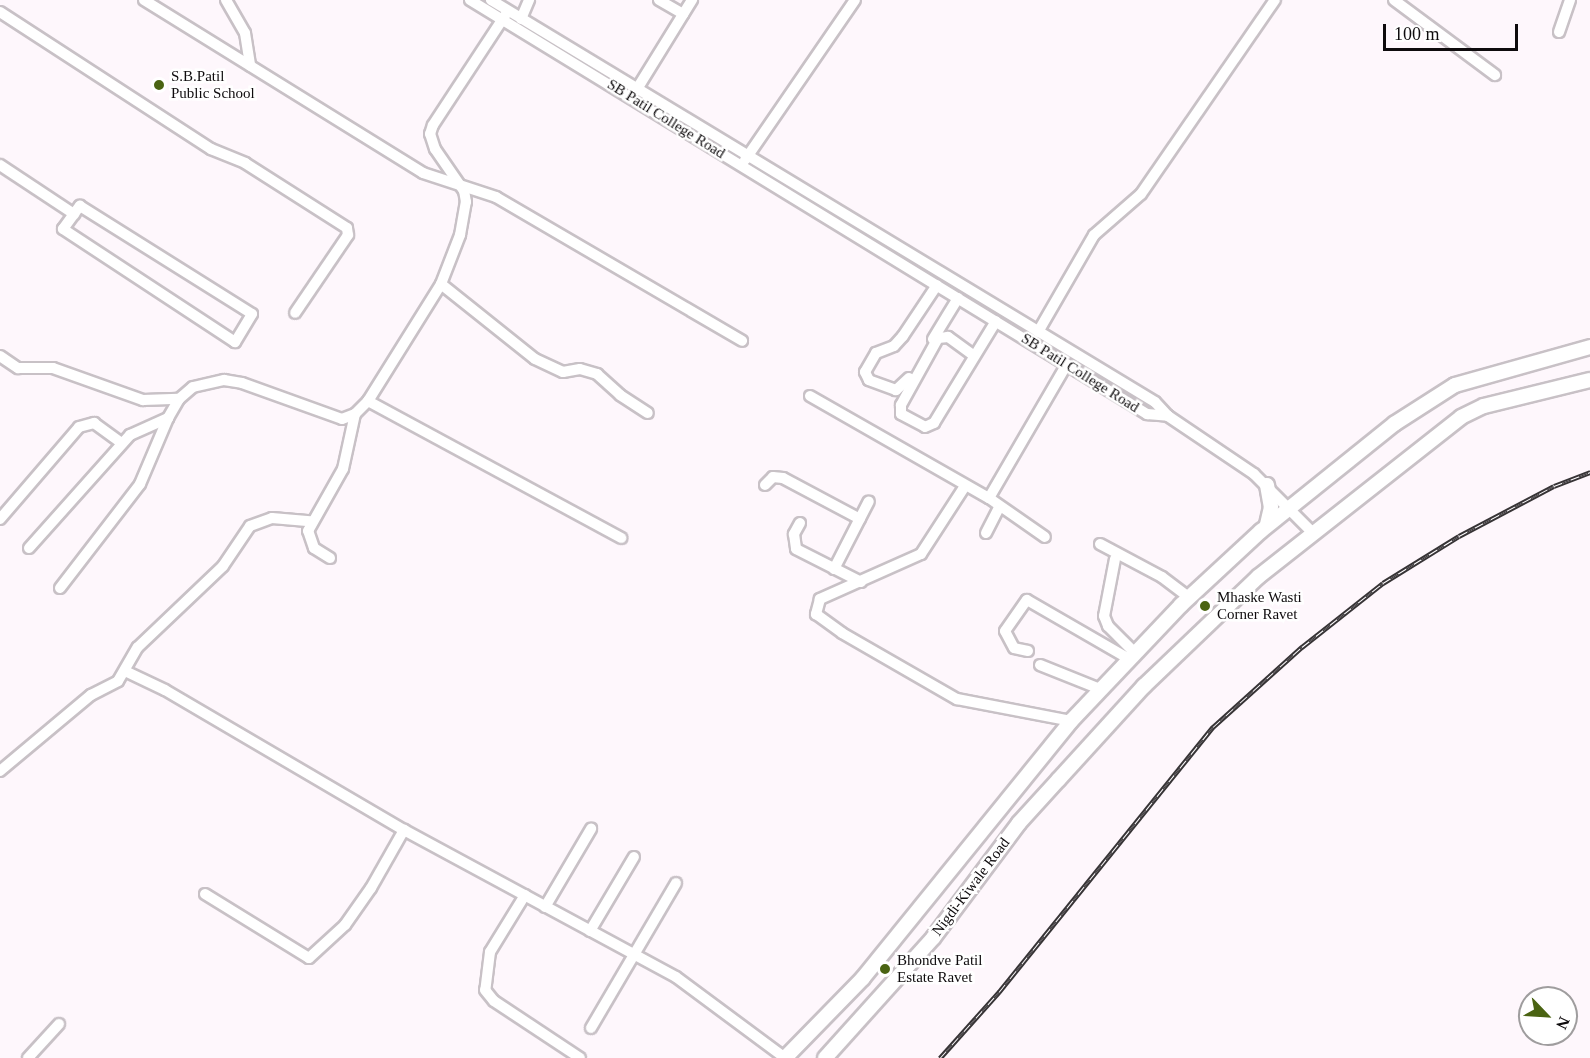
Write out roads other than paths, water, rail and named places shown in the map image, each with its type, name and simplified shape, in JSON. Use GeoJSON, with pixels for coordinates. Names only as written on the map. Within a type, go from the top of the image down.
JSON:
{"type":"FeatureCollection","features":[{"type":"Feature","properties":{"kind":"main road","name":"Nigdi-Kiwale Road"},"geometry":{"type":"LineString","coordinates":[[785,1058],[863,978],[1071,721],[1189,597],[1267,525],[1394,424],[1455,384],[1590,347]]}},
{"type":"Feature","properties":{"kind":"main road","name":"Nigdi-Kiwale Road"},"geometry":{"type":"LineString","coordinates":[[825,1058],[933,938],[1019,823],[1144,686],[1258,577],[1461,417],[1484,406],[1590,380]]}},
{"type":"Feature","properties":{"kind":"main road"},"geometry":{"type":"LineString","coordinates":[[1267,486],[1271,507],[1267,525]]}},
{"type":"Feature","properties":{"kind":"street"},"geometry":{"type":"LineString","coordinates":[[144,0],[423,173],[460,183],[515,207],[742,341]]}},
{"type":"Feature","properties":{"kind":"street"},"geometry":{"type":"LineString","coordinates":[[226,0],[245,33],[250,66]]}},
{"type":"Feature","properties":{"kind":"street","name":"SB Patil College Road"},"geometry":{"type":"LineString","coordinates":[[470,0],[505,15],[741,166],[1147,414],[1168,416]]}},
{"type":"Feature","properties":{"kind":"street","name":"SB Patil College Road"},"geometry":{"type":"LineString","coordinates":[[490,0],[505,15],[521,18],[1155,402],[1168,416]]}},
{"type":"Feature","properties":{"kind":"street"},"geometry":{"type":"LineString","coordinates":[[521,18],[529,0]]}},
{"type":"Feature","properties":{"kind":"street"},"geometry":{"type":"LineString","coordinates":[[659,0],[683,14]]}},
{"type":"Feature","properties":{"kind":"street"},"geometry":{"type":"LineString","coordinates":[[637,89],[692,0]]}},
{"type":"Feature","properties":{"kind":"street"},"geometry":{"type":"LineString","coordinates":[[741,166],[855,0]]}},
{"type":"Feature","properties":{"kind":"street"},"geometry":{"type":"LineString","coordinates":[[1038,332],[1094,235],[1141,194],[1275,0]]}},
{"type":"Feature","properties":{"kind":"street"},"geometry":{"type":"LineString","coordinates":[[1394,0],[1495,75]]}},
{"type":"Feature","properties":{"kind":"street"},"geometry":{"type":"LineString","coordinates":[[1559,32],[1570,0]]}},
{"type":"Feature","properties":{"kind":"street"},"geometry":{"type":"LineString","coordinates":[[0,12],[211,149],[245,163],[347,228],[348,235],[295,313]]}},
{"type":"Feature","properties":{"kind":"street"},"geometry":{"type":"LineString","coordinates":[[60,588],[140,484],[168,418],[179,399],[193,387],[224,380],[261,388],[342,419],[355,414],[368,400],[441,284],[456,252],[466,202],[460,183],[435,149],[430,134],[505,15]]}},
{"type":"Feature","properties":{"kind":"street"},"geometry":{"type":"LineString","coordinates":[[0,165],[74,214]]}},
{"type":"Feature","properties":{"kind":"street"},"geometry":{"type":"LineString","coordinates":[[80,206],[252,314],[235,342],[63,229],[74,214],[80,206]]}},
{"type":"Feature","properties":{"kind":"street"},"geometry":{"type":"LineString","coordinates":[[441,284],[536,359],[563,372],[590,371],[648,413]]}},
{"type":"Feature","properties":{"kind":"street"},"geometry":{"type":"LineString","coordinates":[[937,285],[903,336],[872,360],[865,372],[869,380],[901,390],[958,298]]}},
{"type":"Feature","properties":{"kind":"street"},"geometry":{"type":"LineString","coordinates":[[973,355],[948,337],[938,338],[901,405],[901,414],[929,427],[996,321]]}},
{"type":"Feature","properties":{"kind":"street"},"geometry":{"type":"LineString","coordinates":[[0,356],[18,368],[53,368],[143,400],[179,399]]}},
{"type":"Feature","properties":{"kind":"street"},"geometry":{"type":"LineString","coordinates":[[989,498],[1067,364]]}},
{"type":"Feature","properties":{"kind":"street"},"geometry":{"type":"LineString","coordinates":[[810,396],[989,498],[1045,537]]}},
{"type":"Feature","properties":{"kind":"street"},"geometry":{"type":"LineString","coordinates":[[368,400],[621,538]]}},
{"type":"Feature","properties":{"kind":"street"},"geometry":{"type":"LineString","coordinates":[[330,558],[309,541],[310,521],[343,469],[355,414]]}},
{"type":"Feature","properties":{"kind":"street"},"geometry":{"type":"LineString","coordinates":[[1168,416],[1267,486],[1314,534]]}},
{"type":"Feature","properties":{"kind":"street"},"geometry":{"type":"LineString","coordinates":[[29,548],[122,443],[140,428],[168,418]]}},
{"type":"Feature","properties":{"kind":"street"},"geometry":{"type":"LineString","coordinates":[[0,519],[79,427],[94,423],[122,443]]}},
{"type":"Feature","properties":{"kind":"street"},"geometry":{"type":"LineString","coordinates":[[765,485],[773,477],[783,478],[860,519]]}},
{"type":"Feature","properties":{"kind":"street"},"geometry":{"type":"LineString","coordinates":[[965,486],[921,554],[820,599],[816,606],[819,619],[957,699],[1071,721]]}},
{"type":"Feature","properties":{"kind":"street"},"geometry":{"type":"LineString","coordinates":[[834,569],[869,501]]}},
{"type":"Feature","properties":{"kind":"street"},"geometry":{"type":"LineString","coordinates":[[986,533],[999,507]]}},
{"type":"Feature","properties":{"kind":"street"},"geometry":{"type":"LineString","coordinates":[[0,771],[91,695],[118,681],[155,627],[223,566],[250,526],[272,518],[310,521]]}},
{"type":"Feature","properties":{"kind":"street"},"geometry":{"type":"LineString","coordinates":[[800,523],[794,534],[796,549],[861,582]]}},
{"type":"Feature","properties":{"kind":"street"},"geometry":{"type":"LineString","coordinates":[[1100,544],[1162,577],[1189,597]]}},
{"type":"Feature","properties":{"kind":"street"},"geometry":{"type":"LineString","coordinates":[[1115,560],[1104,616],[1108,626],[1132,656]]}},
{"type":"Feature","properties":{"kind":"street"},"geometry":{"type":"LineString","coordinates":[[1028,651],[1014,648],[1005,631],[1027,600],[1132,656]]}},
{"type":"Feature","properties":{"kind":"street"},"geometry":{"type":"LineString","coordinates":[[1040,666],[1100,689]]}},
{"type":"Feature","properties":{"kind":"street"},"geometry":{"type":"LineString","coordinates":[[125,671],[152,683],[404,830],[676,977],[785,1058]]}},
{"type":"Feature","properties":{"kind":"street"},"geometry":{"type":"LineString","coordinates":[[545,907],[591,829]]}},
{"type":"Feature","properties":{"kind":"street"},"geometry":{"type":"LineString","coordinates":[[205,894],[309,958],[345,925],[371,888],[404,830]]}},
{"type":"Feature","properties":{"kind":"street"},"geometry":{"type":"LineString","coordinates":[[590,931],[634,857]]}},
{"type":"Feature","properties":{"kind":"street"},"geometry":{"type":"LineString","coordinates":[[591,1028],[676,884]]}},
{"type":"Feature","properties":{"kind":"street"},"geometry":{"type":"LineString","coordinates":[[525,895],[490,952],[485,990],[494,1001],[580,1058]]}},
{"type":"Feature","properties":{"kind":"street"},"geometry":{"type":"LineString","coordinates":[[28,1058],[59,1024]]}},
{"type":"Feature","properties":{"kind":"railway"},"geometry":{"type":"LineString","coordinates":[[940,1058],[999,992],[1213,727],[1302,647],[1383,583],[1459,536],[1554,486],[1590,472]]}},
{"type":"Feature","properties":{"kind":"place","name":"S.B.Patil Public School"},"geometry":{"type":"Point","coordinates":[159,85]}},
{"type":"Feature","properties":{"kind":"place","name":"Mhaske Wasti Corner Ravet"},"geometry":{"type":"Point","coordinates":[1205,606]}},
{"type":"Feature","properties":{"kind":"place","name":"Bhondve Patil Estate Ravet"},"geometry":{"type":"Point","coordinates":[885,969]}}]}
